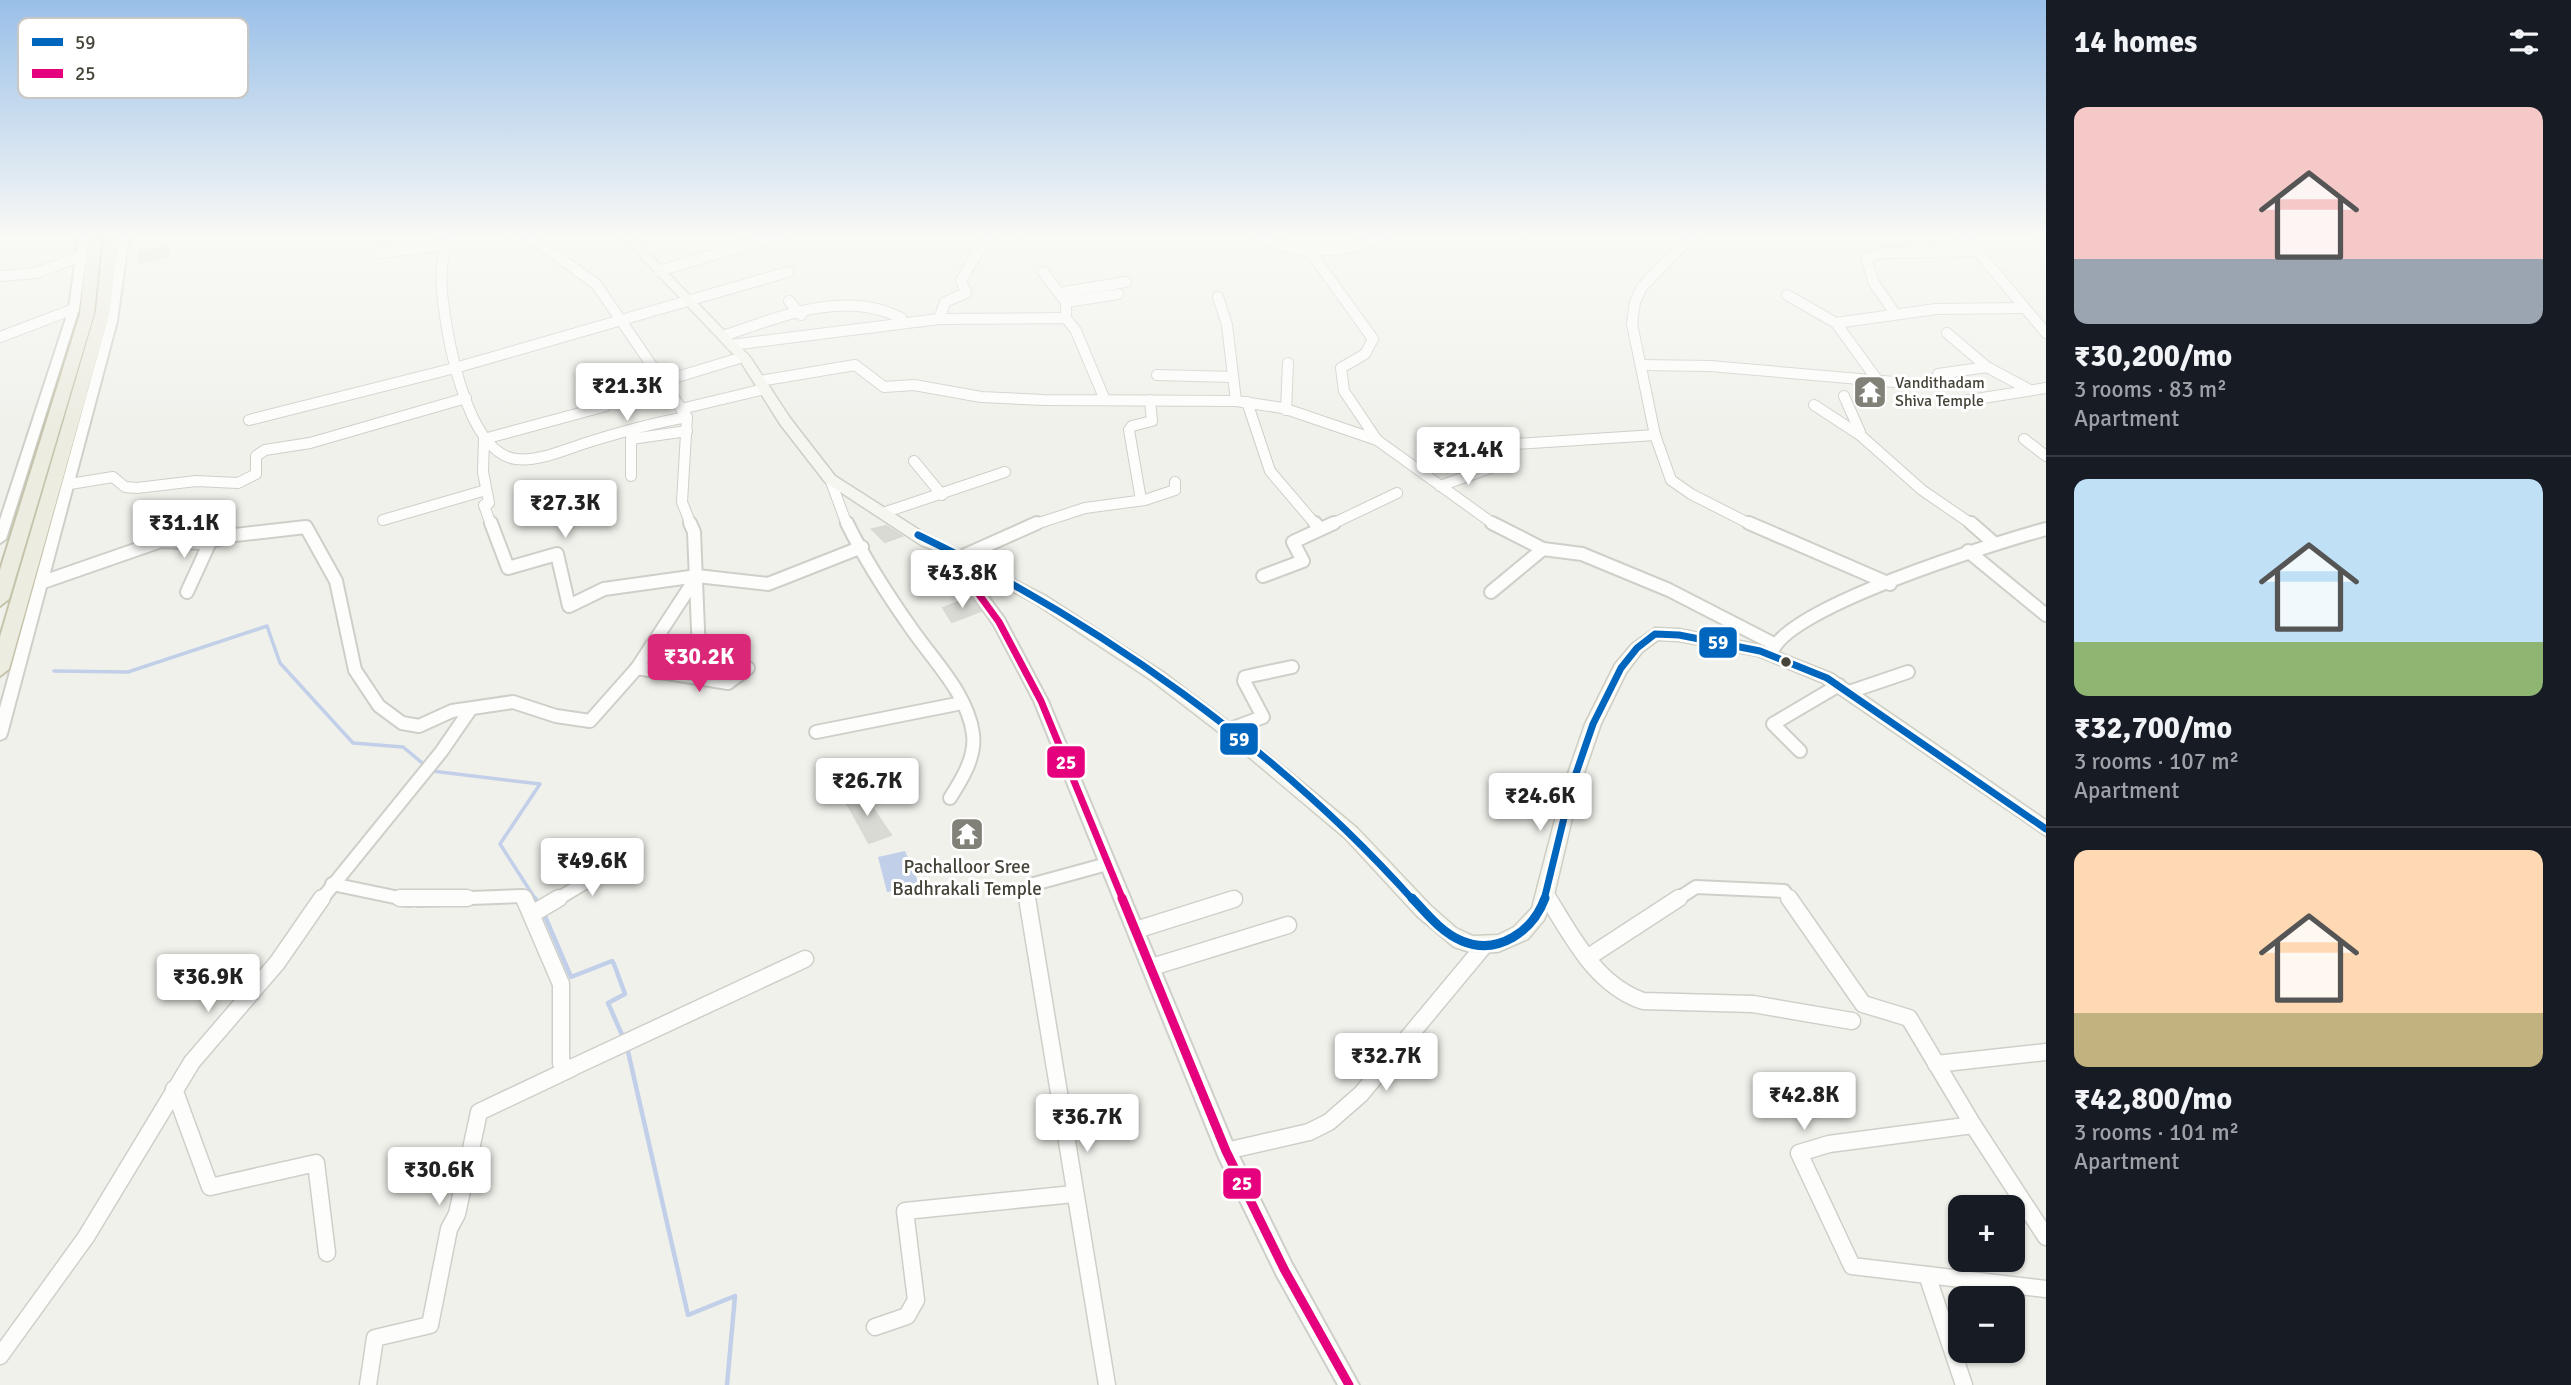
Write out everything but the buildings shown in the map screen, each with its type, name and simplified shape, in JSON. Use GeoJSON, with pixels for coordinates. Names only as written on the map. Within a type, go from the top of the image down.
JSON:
{"type":"FeatureCollection","features":[{"type":"Feature","properties":{"kind":"highway"},"geometry":{"type":"LineString","coordinates":[[0,599],[87,314],[89,299]]}},
{"type":"Feature","properties":{"kind":"highway"},"geometry":{"type":"LineString","coordinates":[[0,669],[103,311],[104,299]]}},
{"type":"Feature","properties":{"kind":"main road"},"geometry":{"type":"LineString","coordinates":[[687,299],[743,357],[830,479],[918,536],[960,560],[1010,582],[1157,676],[1354,835],[1426,914],[1452,937],[1485,946],[1505,944],[1523,933],[1538,914],[1569,789],[1599,710],[1631,653],[1648,637],[1665,633],[1773,649],[1844,688],[2046,829]]}},
{"type":"Feature","properties":{"kind":"street"},"geometry":{"type":"LineString","coordinates":[[0,539],[75,299]]}},
{"type":"Feature","properties":{"kind":"street"},"geometry":{"type":"LineString","coordinates":[[0,734],[70,484],[112,321],[115,299]]}},
{"type":"Feature","properties":{"kind":"street"},"geometry":{"type":"LineString","coordinates":[[443,299],[456,368],[466,398],[484,439],[500,455],[524,459],[684,413],[762,385],[855,365],[884,387],[914,385],[981,397],[1242,402],[1286,410],[1377,440],[1492,523],[1543,548],[1582,554],[1669,590],[1773,649],[1805,618],[1968,551],[2045,531]]}},
{"type":"Feature","properties":{"kind":"street"},"geometry":{"type":"LineString","coordinates":[[606,299],[684,413],[687,431],[682,502],[694,532],[700,678]]}},
{"type":"Feature","properties":{"kind":"street"},"geometry":{"type":"LineString","coordinates":[[248,419],[456,368],[697,299]]}},
{"type":"Feature","properties":{"kind":"street"},"geometry":{"type":"LineString","coordinates":[[939,319],[945,302],[953,299]]}},
{"type":"Feature","properties":{"kind":"street"},"geometry":{"type":"LineString","coordinates":[[1063,299],[1066,302],[1066,318],[1076,331],[1105,400]]}},
{"type":"Feature","properties":{"kind":"street"},"geometry":{"type":"LineString","coordinates":[[1066,302],[1088,299]]}},
{"type":"Feature","properties":{"kind":"street"},"geometry":{"type":"LineString","coordinates":[[1219,299],[1227,325],[1233,377],[1270,471],[1320,529]]}},
{"type":"Feature","properties":{"kind":"street"},"geometry":{"type":"LineString","coordinates":[[1344,299],[1373,339],[1365,354],[1352,358],[1341,368],[1344,391],[1377,440]]}},
{"type":"Feature","properties":{"kind":"street"},"geometry":{"type":"LineString","coordinates":[[1636,299],[1632,324],[1655,435],[1667,474],[1677,487],[1781,539],[1890,584]]}},
{"type":"Feature","properties":{"kind":"street"},"geometry":{"type":"LineString","coordinates":[[1793,299],[1836,323],[1878,381]]}},
{"type":"Feature","properties":{"kind":"street"},"geometry":{"type":"LineString","coordinates":[[1885,299],[1894,312]]}},
{"type":"Feature","properties":{"kind":"street"},"geometry":{"type":"LineString","coordinates":[[2014,299],[2046,333]]}},
{"type":"Feature","properties":{"kind":"street"},"geometry":{"type":"LineString","coordinates":[[789,301],[801,315]]}},
{"type":"Feature","properties":{"kind":"street"},"geometry":{"type":"LineString","coordinates":[[727,341],[839,304],[880,307],[892,311],[901,318],[902,323]]}},
{"type":"Feature","properties":{"kind":"street"},"geometry":{"type":"LineString","coordinates":[[1836,323],[1894,312],[1980,307],[2021,308]]}},
{"type":"Feature","properties":{"kind":"street"},"geometry":{"type":"LineString","coordinates":[[0,334],[74,309]]}},
{"type":"Feature","properties":{"kind":"street"},"geometry":{"type":"LineString","coordinates":[[727,341],[939,319],[1066,318]]}},
{"type":"Feature","properties":{"kind":"street"},"geometry":{"type":"LineString","coordinates":[[1947,333],[1987,367],[2028,389]]}},
{"type":"Feature","properties":{"kind":"street"},"geometry":{"type":"LineString","coordinates":[[664,381],[743,357]]}},
{"type":"Feature","properties":{"kind":"street"},"geometry":{"type":"LineString","coordinates":[[1286,410],[1287,363]]}},
{"type":"Feature","properties":{"kind":"street"},"geometry":{"type":"LineString","coordinates":[[1641,365],[1710,366],[1906,383]]}},
{"type":"Feature","properties":{"kind":"street"},"geometry":{"type":"LineString","coordinates":[[1938,374],[1987,367]]}},
{"type":"Feature","properties":{"kind":"street"},"geometry":{"type":"LineString","coordinates":[[1157,375],[1233,377]]}},
{"type":"Feature","properties":{"kind":"street"},"geometry":{"type":"LineString","coordinates":[[1964,401],[2046,388]]}},
{"type":"Feature","properties":{"kind":"street"},"geometry":{"type":"LineString","coordinates":[[1844,396],[1853,422],[1864,438]]}},
{"type":"Feature","properties":{"kind":"street"},"geometry":{"type":"LineString","coordinates":[[70,484],[113,477],[125,487],[136,488],[196,481],[238,483],[256,474],[256,456],[265,450],[321,440],[466,398]]}},
{"type":"Feature","properties":{"kind":"street"},"geometry":{"type":"LineString","coordinates":[[1141,500],[1129,430],[1132,426],[1152,421],[1150,400]]}},
{"type":"Feature","properties":{"kind":"street"},"geometry":{"type":"LineString","coordinates":[[1814,405],[1864,438],[1922,490],[1964,517],[1995,544]]}},
{"type":"Feature","properties":{"kind":"street"},"geometry":{"type":"LineString","coordinates":[[484,439],[606,406]]}},
{"type":"Feature","properties":{"kind":"street"},"geometry":{"type":"LineString","coordinates":[[631,476],[631,439],[687,431]]}},
{"type":"Feature","properties":{"kind":"street"},"geometry":{"type":"LineString","coordinates":[[1440,486],[1493,467],[1495,463],[1481,449],[1485,446],[1655,435]]}},
{"type":"Feature","properties":{"kind":"street"},"geometry":{"type":"LineString","coordinates":[[484,439],[489,503],[484,505],[508,568],[557,554],[569,606],[604,589],[697,576],[768,584],[862,547]]}},
{"type":"Feature","properties":{"kind":"street"},"geometry":{"type":"LineString","coordinates":[[2024,439],[2046,456]]}},
{"type":"Feature","properties":{"kind":"street"},"geometry":{"type":"LineString","coordinates":[[914,461],[942,495]]}},
{"type":"Feature","properties":{"kind":"street"},"geometry":{"type":"LineString","coordinates":[[883,513],[1005,472]]}},
{"type":"Feature","properties":{"kind":"street"},"geometry":{"type":"LineString","coordinates":[[830,479],[837,503],[892,601],[961,703],[971,724],[972,757],[950,798]]}},
{"type":"Feature","properties":{"kind":"street"},"geometry":{"type":"LineString","coordinates":[[1175,482],[1175,490],[1155,500],[1102,505],[1042,520],[960,560],[999,622],[1041,701],[1226,1151],[1284,1269],[1349,1385]]}},
{"type":"Feature","properties":{"kind":"street"},"geometry":{"type":"LineString","coordinates":[[383,520],[486,489]]}},
{"type":"Feature","properties":{"kind":"street"},"geometry":{"type":"LineString","coordinates":[[1263,576],[1303,561],[1293,542],[1397,493]]}},
{"type":"Feature","properties":{"kind":"street"},"geometry":{"type":"LineString","coordinates":[[43,582],[153,543],[210,542],[235,535],[301,526],[309,528],[336,581],[355,670],[379,706],[402,723],[413,727],[452,711],[513,702],[556,716],[590,721],[637,668],[697,576]]}},
{"type":"Feature","properties":{"kind":"street"},"geometry":{"type":"LineString","coordinates":[[187,592],[210,542]]}},
{"type":"Feature","properties":{"kind":"street"},"geometry":{"type":"LineString","coordinates":[[1491,592],[1543,548]]}},
{"type":"Feature","properties":{"kind":"street"},"geometry":{"type":"LineString","coordinates":[[1968,551],[2046,615]]}},
{"type":"Feature","properties":{"kind":"street"},"geometry":{"type":"LineString","coordinates":[[1225,731],[1263,717],[1243,680],[1245,676],[1292,667]]}},
{"type":"Feature","properties":{"kind":"street"},"geometry":{"type":"LineString","coordinates":[[637,668],[728,683],[748,668]]}},
{"type":"Feature","properties":{"kind":"street"},"geometry":{"type":"LineString","coordinates":[[1800,751],[1773,724],[1844,688],[1908,672]]}},
{"type":"Feature","properties":{"kind":"street"},"geometry":{"type":"LineString","coordinates":[[816,732],[961,703]]}},
{"type":"Feature","properties":{"kind":"street"},"geometry":{"type":"LineString","coordinates":[[0,1356],[86,1237],[192,1062],[277,963],[332,884],[441,752],[470,710]]}},
{"type":"Feature","properties":{"kind":"street"},"geometry":{"type":"LineString","coordinates":[[532,914],[634,853]]}},
{"type":"Feature","properties":{"kind":"street"},"geometry":{"type":"LineString","coordinates":[[1107,864],[1034,884],[1027,895],[1107,1385]]}},
{"type":"Feature","properties":{"kind":"street"},"geometry":{"type":"LineString","coordinates":[[332,884],[410,900],[518,894],[526,899],[561,984],[561,1063],[572,1068]]}},
{"type":"Feature","properties":{"kind":"street"},"geometry":{"type":"LineString","coordinates":[[1587,958],[1696,887],[1784,891],[1863,1004],[1909,1017],[1973,1125],[2046,1237]]}},
{"type":"Feature","properties":{"kind":"street"},"geometry":{"type":"LineString","coordinates":[[1545,894],[1587,958],[1620,993],[1632,999],[1754,1004],[1852,1021]]}},
{"type":"Feature","properties":{"kind":"street"},"geometry":{"type":"LineString","coordinates":[[1136,930],[1234,899]]}},
{"type":"Feature","properties":{"kind":"street"},"geometry":{"type":"LineString","coordinates":[[1152,967],[1288,925]]}},
{"type":"Feature","properties":{"kind":"street"},"geometry":{"type":"LineString","coordinates":[[1226,1151],[1299,1135],[1329,1122],[1374,1079],[1485,946]]}},
{"type":"Feature","properties":{"kind":"street"},"geometry":{"type":"LineString","coordinates":[[368,1385],[375,1338],[430,1325],[449,1228],[457,1214],[479,1112],[805,959]]}},
{"type":"Feature","properties":{"kind":"street"},"geometry":{"type":"LineString","coordinates":[[1936,1064],[2046,1052]]}},
{"type":"Feature","properties":{"kind":"street"},"geometry":{"type":"LineString","coordinates":[[174,1089],[210,1187],[316,1163],[327,1253]]}},
{"type":"Feature","properties":{"kind":"street"},"geometry":{"type":"LineString","coordinates":[[1973,1125],[1829,1144],[1798,1153],[1852,1266],[2046,1289]]}},
{"type":"Feature","properties":{"kind":"street"},"geometry":{"type":"LineString","coordinates":[[875,1327],[907,1316],[916,1300],[905,1211],[1074,1194]]}},
{"type":"Feature","properties":{"kind":"street"},"geometry":{"type":"LineString","coordinates":[[1927,1275],[1964,1385]]}},
{"type":"Feature","properties":{"kind":"water"},"geometry":{"type":"Polygon","coordinates":[[[905,851],[920,886],[887,892],[878,857],[905,851]]]}},
{"type":"Feature","properties":{"kind":"waterway"},"geometry":{"type":"LineString","coordinates":[[54,671],[128,672],[267,626],[280,663],[353,743],[403,747],[432,771],[540,784],[500,844],[536,900]]}},
{"type":"Feature","properties":{"kind":"waterway"},"geometry":{"type":"LineString","coordinates":[[535,898],[539,904]]}},
{"type":"Feature","properties":{"kind":"waterway"},"geometry":{"type":"LineString","coordinates":[[544,914],[571,977],[612,961],[614,964],[625,994],[608,1003],[623,1037]]}},
{"type":"Feature","properties":{"kind":"waterway"},"geometry":{"type":"LineString","coordinates":[[627,1047],[688,1315],[735,1296],[727,1385]]}},
{"type":"Feature","properties":{"kind":"transit line","name":"59"},"geometry":{"type":"LineString","coordinates":[[918,535],[1041,600],[1157,676],[1231,733],[1351,833],[1436,923],[1460,941],[1473,945],[1485,946],[1510,940],[1521,933],[1538,914],[1548,885],[1572,785],[1593,724],[1621,668],[1637,648],[1655,634],[1679,635],[1760,651],[1827,678],[2046,829]]}},
{"type":"Feature","properties":{"kind":"transit line","name":"25"},"geometry":{"type":"LineString","coordinates":[[956,563],[999,622],[1041,701],[1226,1151],[1284,1269],[1349,1385]]}},
{"type":"Feature","properties":{"kind":"place","name":"Vandithadam Shiva Temple"},"geometry":{"type":"Point","coordinates":[1870,392]}},
{"type":"Feature","properties":{"kind":"place","name":"Pachalloor Sree Badhrakali Temple"},"geometry":{"type":"Point","coordinates":[967,834]}}]}
